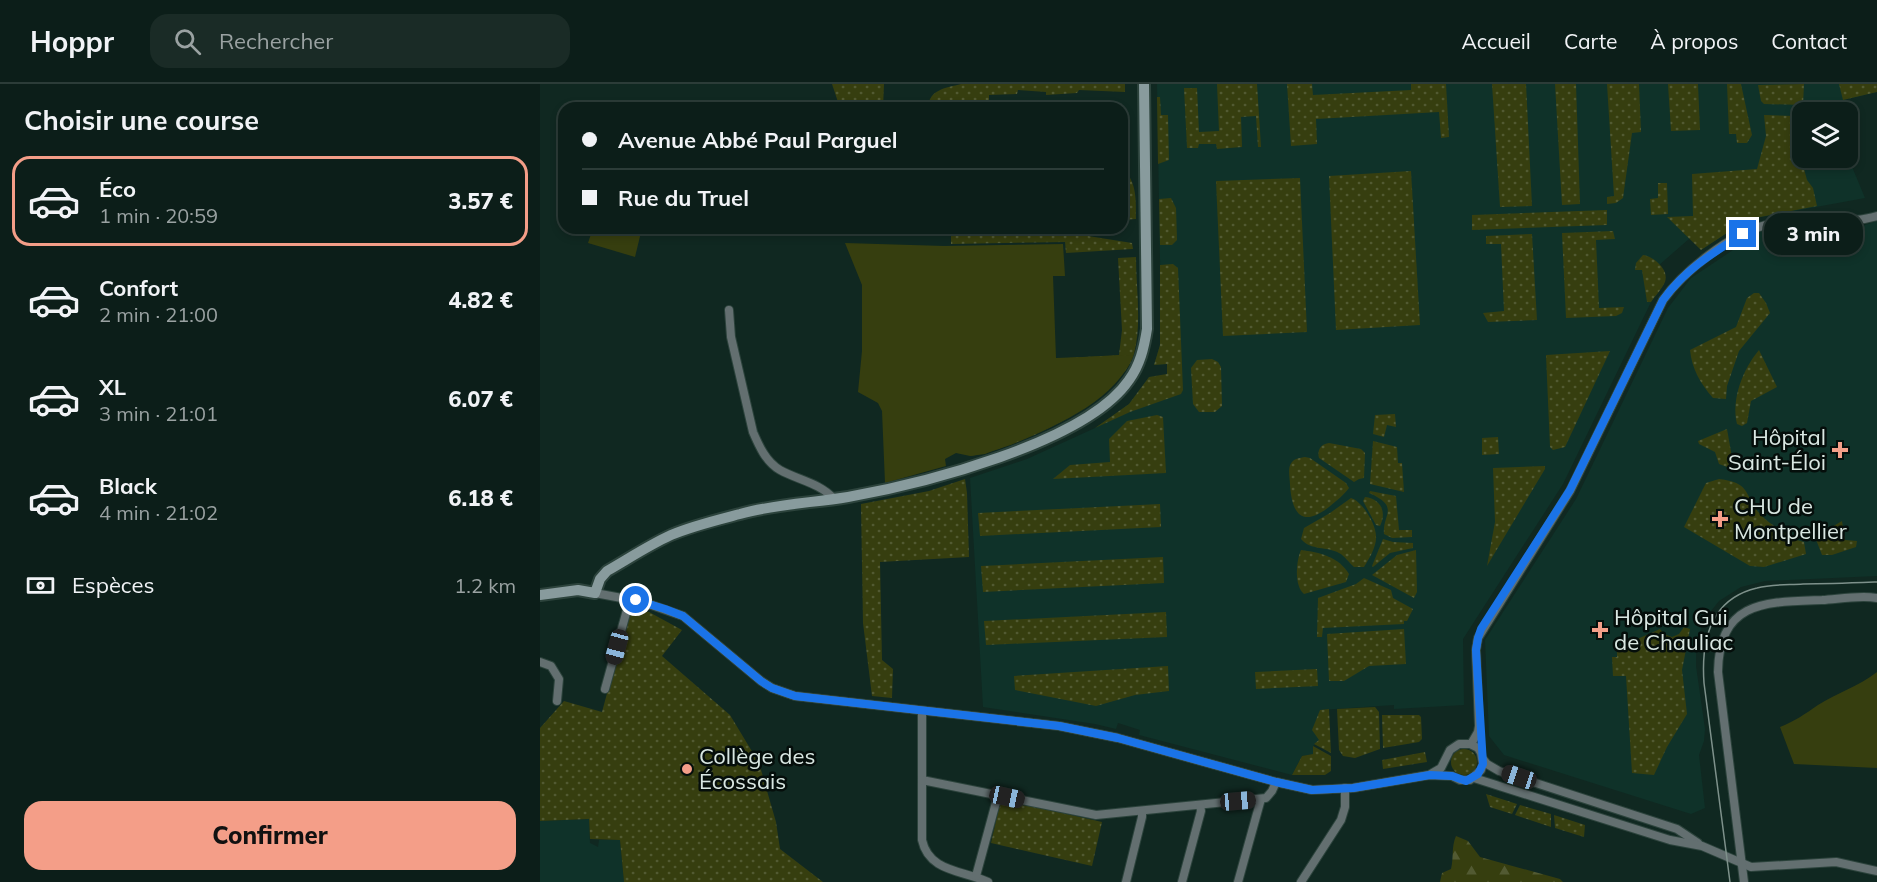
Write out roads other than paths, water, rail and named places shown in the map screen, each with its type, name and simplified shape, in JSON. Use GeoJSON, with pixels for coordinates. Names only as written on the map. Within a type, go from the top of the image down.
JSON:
{"type":"FeatureCollection","features":[{"type":"Feature","properties":{"kind":"street"},"geometry":{"type":"LineString","coordinates":[[595,592],[600,579],[607,571],[682,530],[743,513],[834,499],[933,479],[1039,441],[1092,413],[1115,397],[1129,380],[1142,356],[1147,330],[1144,84]]}},
{"type":"Feature","properties":{"kind":"street"},"geometry":{"type":"LineString","coordinates":[[1471,744],[1479,732],[1476,650],[1478,638],[1570,490],[1663,300],[1674,285],[1690,269],[1756,227],[1780,222],[1852,220],[1877,216]]}},
{"type":"Feature","properties":{"kind":"street"},"geometry":{"type":"LineString","coordinates":[[729,310],[731,337],[753,432],[759,446],[778,470],[817,486],[834,499]]}},
{"type":"Feature","properties":{"kind":"street"},"geometry":{"type":"LineString","coordinates":[[540,595],[578,590],[595,592],[630,599],[683,616],[761,681],[772,688],[795,696],[922,711],[979,715],[1059,726],[1118,738],[1312,790],[1345,788],[1430,775],[1452,776],[1466,781],[1474,778],[1481,770],[1479,726]]}},
{"type":"Feature","properties":{"kind":"street"},"geometry":{"type":"LineString","coordinates":[[1744,882],[1718,672],[1719,652],[1728,628],[1744,611],[1763,603],[1877,598]]}},
{"type":"Feature","properties":{"kind":"street"},"geometry":{"type":"LineString","coordinates":[[605,689],[630,599]]}},
{"type":"Feature","properties":{"kind":"street"},"geometry":{"type":"LineString","coordinates":[[540,662],[551,666],[560,679],[557,701]]}},
{"type":"Feature","properties":{"kind":"street"},"geometry":{"type":"LineString","coordinates":[[922,711],[922,840],[924,849],[940,866],[976,876],[988,882]]}},
{"type":"Feature","properties":{"kind":"street"},"geometry":{"type":"LineString","coordinates":[[1430,775],[1446,762],[1454,746],[1464,743],[1471,744],[1487,764],[1499,771],[1677,829],[1702,846]]}},
{"type":"Feature","properties":{"kind":"street"},"geometry":{"type":"LineString","coordinates":[[1446,762],[1452,776]]}},
{"type":"Feature","properties":{"kind":"street"},"geometry":{"type":"LineString","coordinates":[[1474,778],[1670,840],[1702,846],[1754,867],[1836,862],[1877,871]]}},
{"type":"Feature","properties":{"kind":"street"},"geometry":{"type":"LineString","coordinates":[[922,780],[1096,815],[1261,799],[1269,796],[1276,782]]}},
{"type":"Feature","properties":{"kind":"street"},"geometry":{"type":"LineString","coordinates":[[1301,882],[1341,820],[1345,807],[1345,788]]}},
{"type":"Feature","properties":{"kind":"street"},"geometry":{"type":"LineString","coordinates":[[976,876],[998,795]]}},
{"type":"Feature","properties":{"kind":"street"},"geometry":{"type":"LineString","coordinates":[[1238,882],[1261,799]]}},
{"type":"Feature","properties":{"kind":"street"},"geometry":{"type":"LineString","coordinates":[[1182,882],[1201,811],[1200,805]]}},
{"type":"Feature","properties":{"kind":"street"},"geometry":{"type":"LineString","coordinates":[[1126,882],[1142,812]]}},
{"type":"Feature","properties":{"kind":"tram line"},"geometry":{"type":"LineString","coordinates":[[1730,882],[1704,683],[1704,652],[1712,624],[1728,602],[1757,588],[1780,585],[1877,582]]}},
{"type":"Feature","properties":{"kind":"place","name":"Hôpital Saint-Éloi"},"geometry":{"type":"Point","coordinates":[1840,450]}},
{"type":"Feature","properties":{"kind":"place","name":"CHU de Montpellier"},"geometry":{"type":"Point","coordinates":[1720,519]}},
{"type":"Feature","properties":{"kind":"place","name":"Hôpital Gui de Chauliac"},"geometry":{"type":"Point","coordinates":[1600,630]}},
{"type":"Feature","properties":{"kind":"place","name":"Collège des Écossais"},"geometry":{"type":"Point","coordinates":[687,769]}}]}
